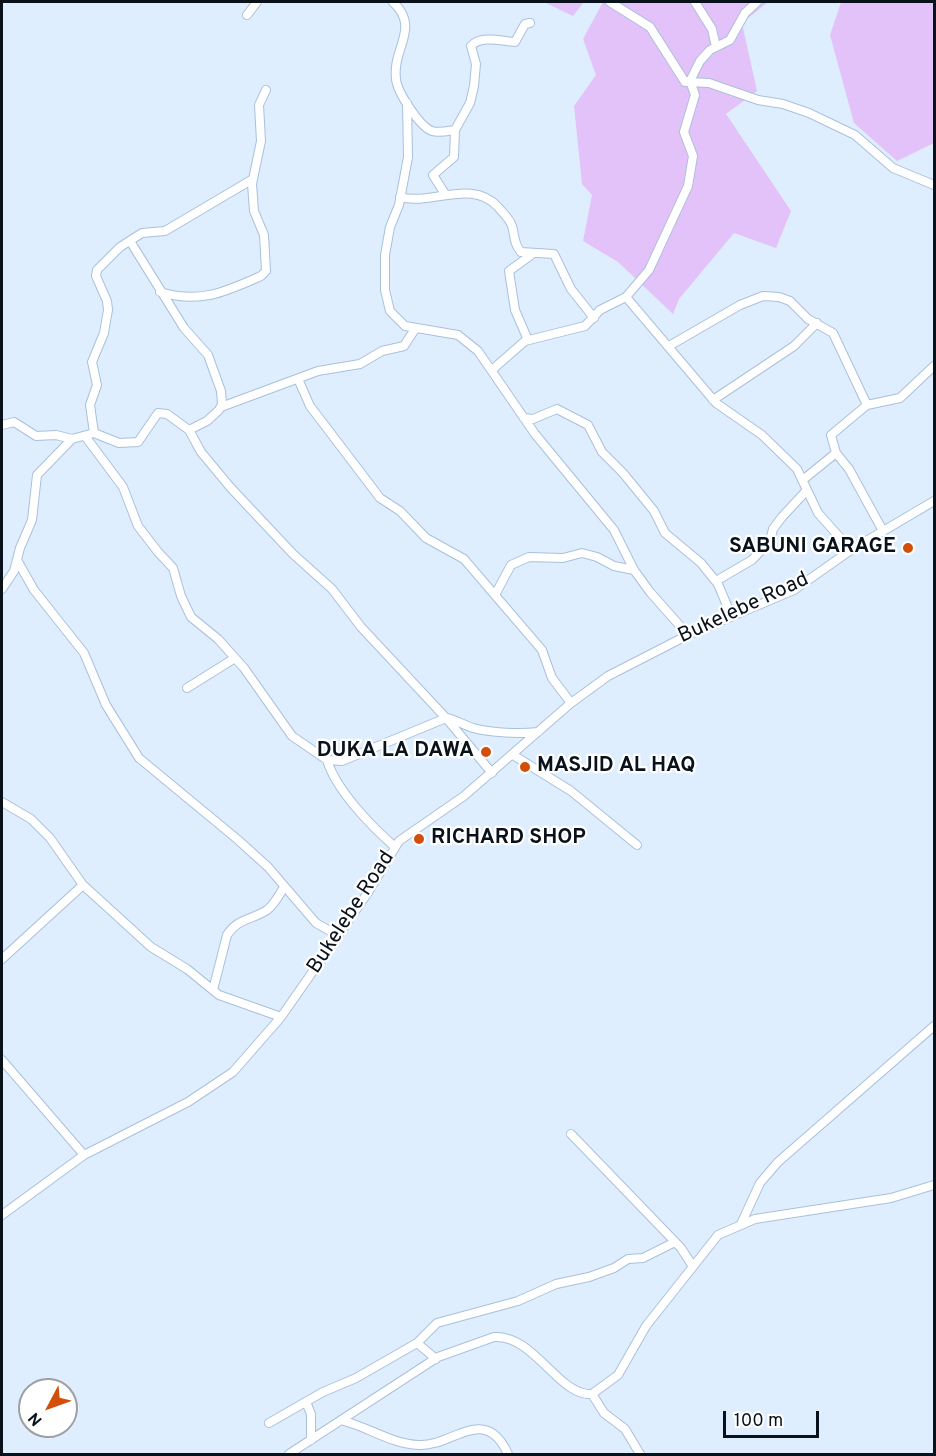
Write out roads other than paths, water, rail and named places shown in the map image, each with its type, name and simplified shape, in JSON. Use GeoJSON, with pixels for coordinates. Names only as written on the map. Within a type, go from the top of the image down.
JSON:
{"type":"FeatureCollection","features":[{"type":"Feature","properties":{"kind":"street"},"geometry":{"type":"LineString","coordinates":[[247,15],[256,2]]}},
{"type":"Feature","properties":{"kind":"street"},"geometry":{"type":"LineString","coordinates":[[393,2],[403,12],[407,22],[398,51],[395,78],[407,103],[430,130],[455,130]]}},
{"type":"Feature","properties":{"kind":"street"},"geometry":{"type":"LineString","coordinates":[[493,369],[528,340],[585,327],[600,310],[626,297],[649,270],[688,186],[693,156],[684,132],[695,95],[690,83],[679,75],[650,27],[610,2]]}},
{"type":"Feature","properties":{"kind":"street"},"geometry":{"type":"LineString","coordinates":[[694,2],[712,29],[716,47]]}},
{"type":"Feature","properties":{"kind":"street"},"geometry":{"type":"LineString","coordinates":[[690,83],[707,52],[730,40],[745,13],[757,2]]}},
{"type":"Feature","properties":{"kind":"street"},"geometry":{"type":"LineString","coordinates":[[444,194],[433,175],[454,157],[455,130],[472,97],[476,67],[470,50],[472,44],[499,39],[515,42],[525,24],[530,23]]}},
{"type":"Feature","properties":{"kind":"street"},"geometry":{"type":"LineString","coordinates":[[690,83],[700,81],[709,83],[758,100],[783,104],[809,113],[855,135],[893,168],[934,185]]}},
{"type":"Feature","properties":{"kind":"street"},"geometry":{"type":"LineString","coordinates":[[160,292],[186,298],[209,297],[264,273],[267,260],[264,235],[254,211],[253,179],[261,141],[259,105],[266,90]]}},
{"type":"Feature","properties":{"kind":"street"},"geometry":{"type":"LineString","coordinates":[[407,103],[408,158],[400,197],[386,244],[387,305],[397,320],[415,329],[460,336],[478,351],[493,369],[524,418],[610,524],[634,570],[650,592],[688,634]]}},
{"type":"Feature","properties":{"kind":"street"},"geometry":{"type":"LineString","coordinates":[[94,433],[90,405],[97,385],[92,362],[104,333],[108,310],[107,301],[96,273],[116,250],[130,241],[146,232],[157,234],[165,231],[253,179]]}},
{"type":"Feature","properties":{"kind":"street"},"geometry":{"type":"LineString","coordinates":[[400,197],[416,200],[462,193],[492,202],[512,226],[517,248],[524,253],[554,254],[571,289],[594,318]]}},
{"type":"Feature","properties":{"kind":"street"},"geometry":{"type":"LineString","coordinates":[[130,241],[184,328],[208,355],[221,391],[221,407]]}},
{"type":"Feature","properties":{"kind":"street"},"geometry":{"type":"LineString","coordinates":[[528,340],[515,310],[509,271],[533,254]]}},
{"type":"Feature","properties":{"kind":"street"},"geometry":{"type":"LineString","coordinates":[[669,346],[740,305],[763,296],[779,297],[790,301],[808,319],[834,336],[838,350],[867,405]]}},
{"type":"Feature","properties":{"kind":"street"},"geometry":{"type":"LineString","coordinates":[[626,297],[713,400],[729,414],[762,435],[787,458],[804,479],[818,513],[851,550]]}},
{"type":"Feature","properties":{"kind":"street"},"geometry":{"type":"LineString","coordinates":[[713,400],[794,346],[817,323]]}},
{"type":"Feature","properties":{"kind":"street"},"geometry":{"type":"LineString","coordinates":[[189,430],[207,421],[221,407],[324,369],[360,364],[382,351],[400,348],[408,342],[415,329]]}},
{"type":"Feature","properties":{"kind":"street"},"geometry":{"type":"LineString","coordinates":[[883,531],[846,464],[836,453],[831,435],[867,405],[900,398],[934,366]]}},
{"type":"Feature","properties":{"kind":"street"},"geometry":{"type":"LineString","coordinates":[[298,379],[310,406],[380,498],[400,511],[426,538],[463,558],[542,650],[552,678],[571,703]]}},
{"type":"Feature","properties":{"kind":"street"},"geometry":{"type":"LineString","coordinates":[[524,418],[533,419],[557,409],[584,421],[604,454],[623,472],[656,514],[665,533],[701,563],[716,581],[731,615]]}},
{"type":"Feature","properties":{"kind":"street"},"geometry":{"type":"LineString","coordinates":[[2,425],[14,422],[32,435],[72,439],[94,433],[119,443],[136,443],[146,432],[154,417],[162,412],[189,430],[198,448],[230,487],[293,554],[332,590],[361,627],[446,718],[492,772]]}},
{"type":"Feature","properties":{"kind":"street"},"geometry":{"type":"LineString","coordinates":[[85,436],[123,487],[145,536],[173,568],[181,596],[191,617],[235,658],[287,731],[327,760],[344,790],[376,830],[394,847]]}},
{"type":"Feature","properties":{"kind":"street"},"geometry":{"type":"LineString","coordinates":[[2,589],[14,571],[35,513],[37,475],[72,439]]}},
{"type":"Feature","properties":{"kind":"street"},"geometry":{"type":"LineString","coordinates":[[804,479],[836,453]]}},
{"type":"Feature","properties":{"kind":"street"},"geometry":{"type":"LineString","coordinates":[[716,581],[752,560],[770,541],[773,529],[782,517],[807,490]]}},
{"type":"Feature","properties":{"kind":"street","name":"Bukelebe Road"},"geometry":{"type":"LineString","coordinates":[[2,1215],[84,1155],[219,1083],[245,1061],[281,1017],[367,894],[394,847],[513,755],[571,703],[608,676],[688,634],[794,590],[851,550],[934,501]]}},
{"type":"Feature","properties":{"kind":"street"},"geometry":{"type":"LineString","coordinates":[[495,595],[511,565],[529,557],[563,558],[582,553],[597,557],[614,567],[634,570]]}},
{"type":"Feature","properties":{"kind":"street"},"geometry":{"type":"LineString","coordinates":[[17,560],[34,590],[84,653],[97,678],[106,705],[138,756],[182,796],[223,826],[268,867],[316,923],[337,935]]}},
{"type":"Feature","properties":{"kind":"street"},"geometry":{"type":"LineString","coordinates":[[187,688],[235,658]]}},
{"type":"Feature","properties":{"kind":"street"},"geometry":{"type":"LineString","coordinates":[[327,760],[338,762],[446,718],[486,731],[508,731],[519,735],[539,732]]}},
{"type":"Feature","properties":{"kind":"street"},"geometry":{"type":"LineString","coordinates":[[513,755],[571,791],[637,845]]}},
{"type":"Feature","properties":{"kind":"street"},"geometry":{"type":"LineString","coordinates":[[2,802],[20,811],[36,823],[50,838],[83,885],[151,947],[187,969],[225,998],[281,1017]]}},
{"type":"Feature","properties":{"kind":"street"},"geometry":{"type":"LineString","coordinates":[[2,959],[83,885]]}},
{"type":"Feature","properties":{"kind":"street"},"geometry":{"type":"LineString","coordinates":[[213,990],[227,935],[240,921],[266,911],[285,887]]}},
{"type":"Feature","properties":{"kind":"street"},"geometry":{"type":"LineString","coordinates":[[741,1224],[759,1184],[778,1162],[934,1026]]}},
{"type":"Feature","properties":{"kind":"street"},"geometry":{"type":"LineString","coordinates":[[2,1060],[84,1155]]}},
{"type":"Feature","properties":{"kind":"street"},"geometry":{"type":"LineString","coordinates":[[571,1134],[675,1242],[692,1265]]}},
{"type":"Feature","properties":{"kind":"street"},"geometry":{"type":"LineString","coordinates":[[289,1455],[436,1359],[475,1342],[504,1336],[517,1341],[577,1392],[592,1394],[611,1382],[622,1370],[646,1326],[718,1235],[741,1224],[796,1211],[813,1212],[891,1198],[934,1185]]}},
{"type":"Feature","properties":{"kind":"street"},"geometry":{"type":"LineString","coordinates":[[269,1423],[356,1378],[417,1342],[434,1325],[442,1321],[518,1301],[556,1284],[589,1277],[614,1268],[628,1259],[644,1258],[675,1242]]}},
{"type":"Feature","properties":{"kind":"street"},"geometry":{"type":"LineString","coordinates":[[417,1342],[436,1359]]}},
{"type":"Feature","properties":{"kind":"street"},"geometry":{"type":"LineString","coordinates":[[592,1394],[604,1413],[625,1429],[640,1455]]}},
{"type":"Feature","properties":{"kind":"street"},"geometry":{"type":"LineString","coordinates":[[306,1402],[310,1414],[311,1440]]}},
{"type":"Feature","properties":{"kind":"street"},"geometry":{"type":"LineString","coordinates":[[344,1421],[387,1438],[421,1445],[472,1430],[483,1430],[495,1436],[508,1455]]}},
{"type":"Feature","properties":{"kind":"place","name":"SABUNI GARAGE"},"geometry":{"type":"Point","coordinates":[908,548]}},
{"type":"Feature","properties":{"kind":"place","name":"DUKA LA DAWA"},"geometry":{"type":"Point","coordinates":[486,752]}},
{"type":"Feature","properties":{"kind":"place","name":"MASJID AL HAQ"},"geometry":{"type":"Point","coordinates":[525,767]}},
{"type":"Feature","properties":{"kind":"place","name":"RICHARD SHOP"},"geometry":{"type":"Point","coordinates":[419,839]}}]}
